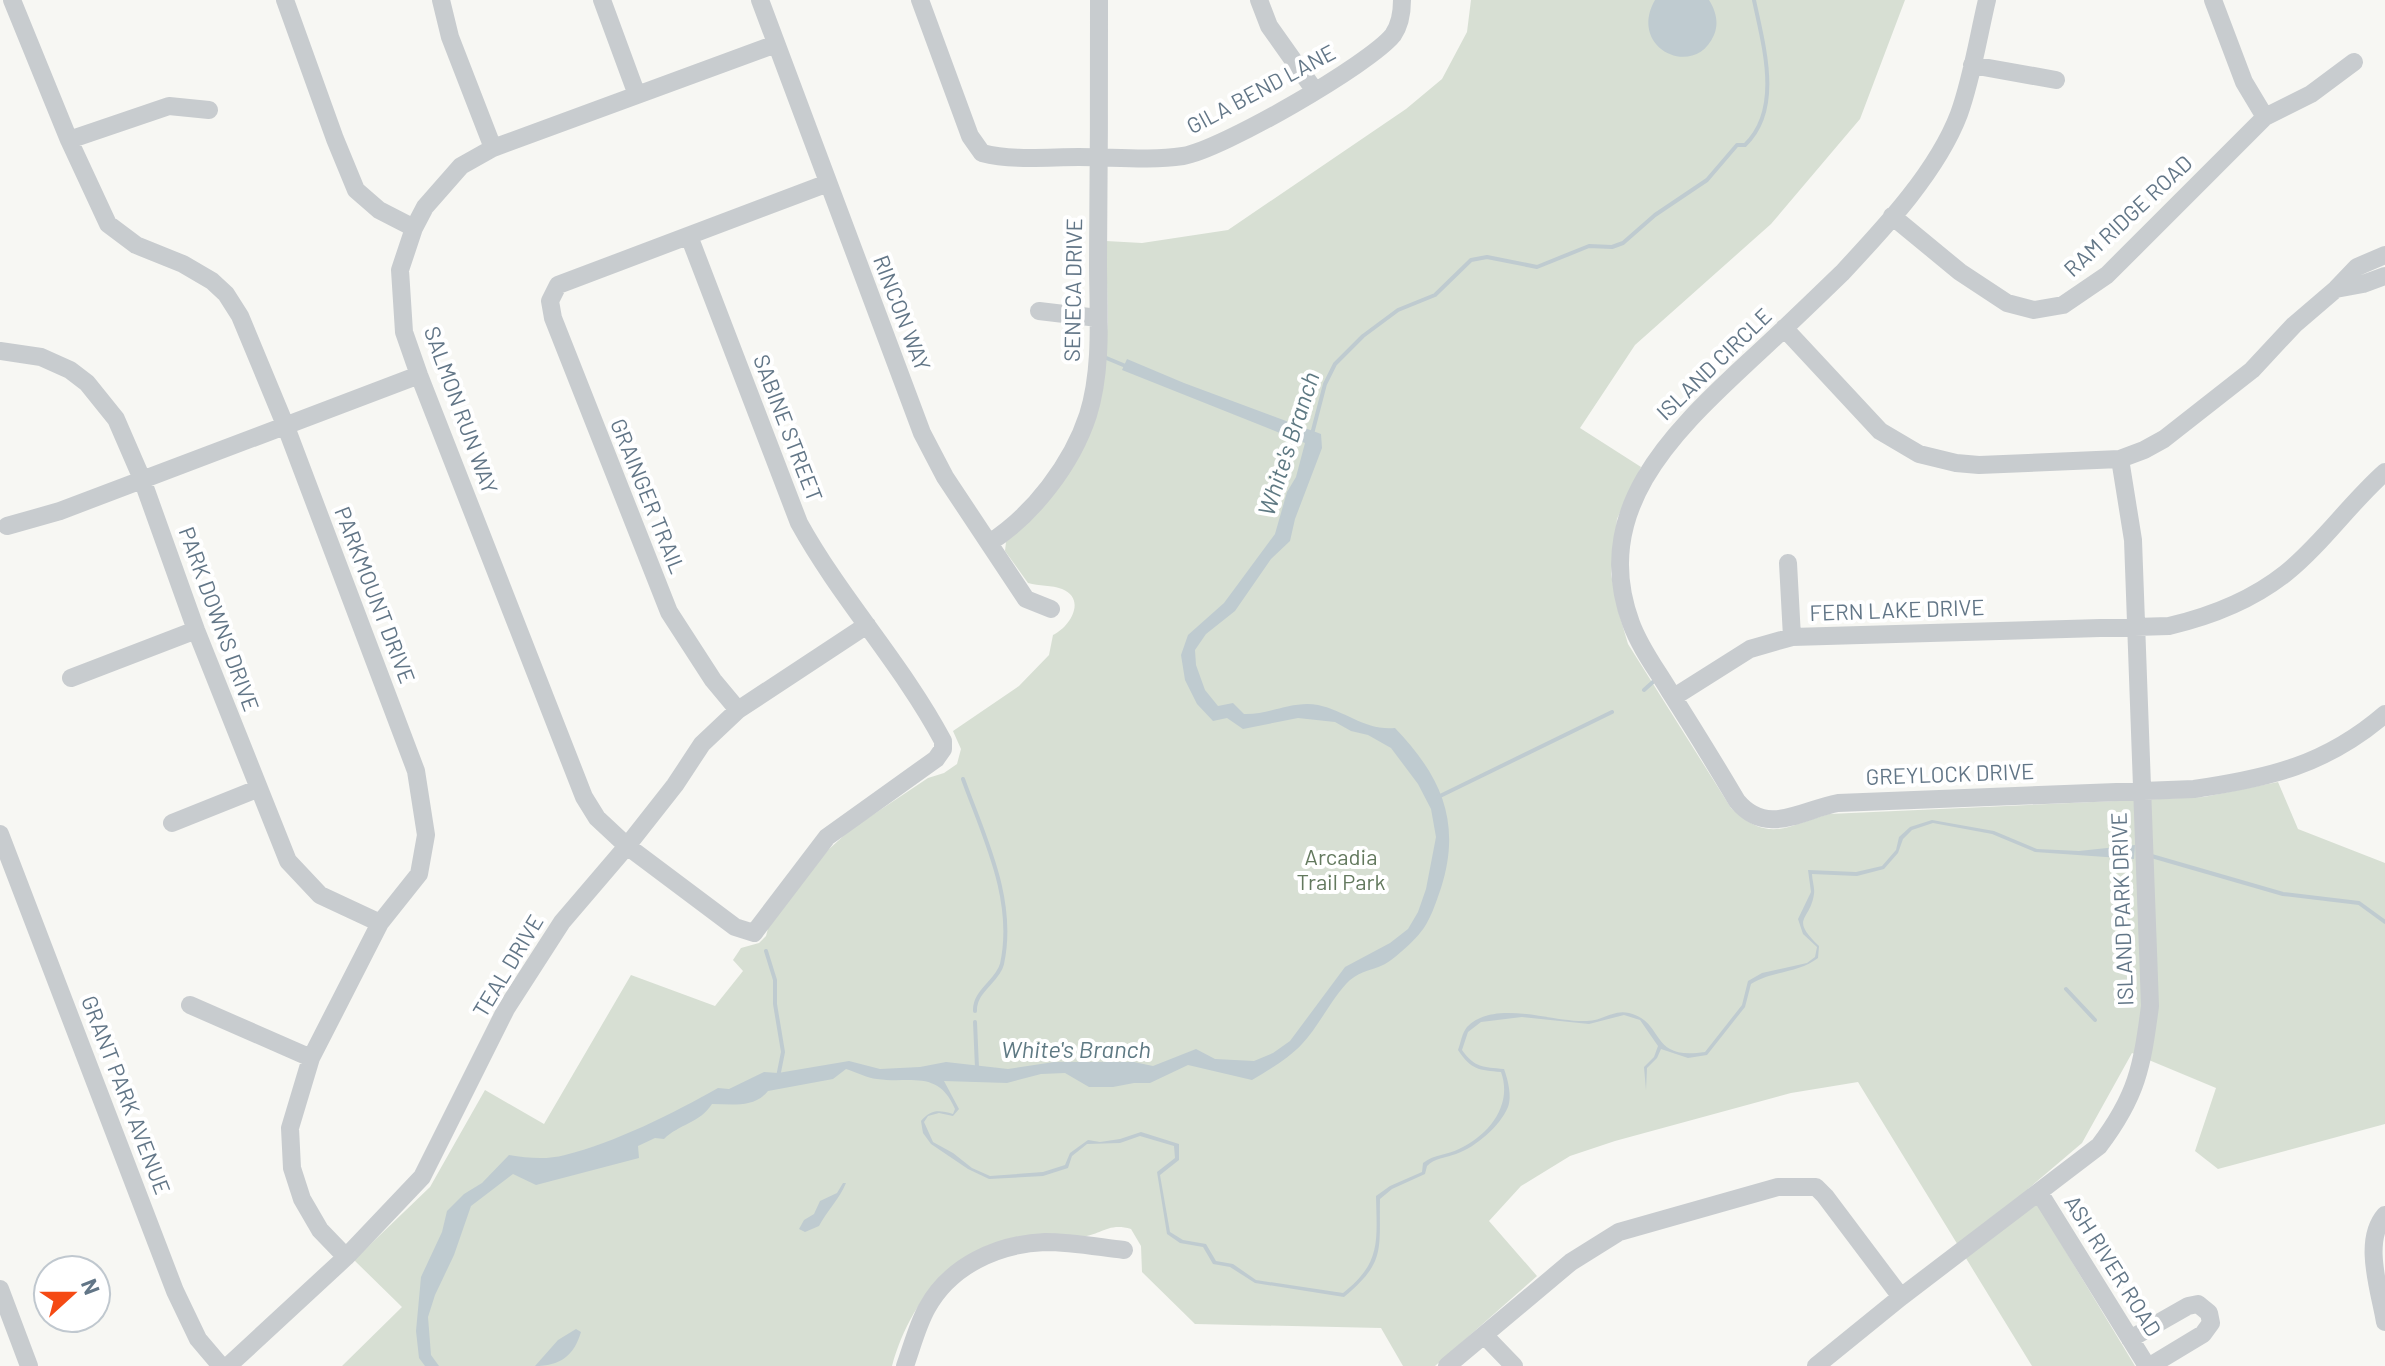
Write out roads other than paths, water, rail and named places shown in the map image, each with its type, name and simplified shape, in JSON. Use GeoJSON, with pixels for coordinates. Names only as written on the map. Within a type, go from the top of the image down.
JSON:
{"type":"FeatureCollection","features":[{"type":"Feature","properties":{"kind":"street","name":"PARKMOUNT DRIVE"},"geometry":{"type":"LineString","coordinates":[[12,0],[69,140],[108,224],[136,245],[183,264],[212,281],[226,294],[240,316],[286,427],[416,771],[426,835],[419,874],[380,923],[311,1058],[290,1128],[292,1168],[302,1199],[320,1230],[346,1257]]}},
{"type":"Feature","properties":{"kind":"street"},"geometry":{"type":"LineString","coordinates":[[285,0],[356,190],[379,210],[414,228]]}},
{"type":"Feature","properties":{"kind":"street"},"geometry":{"type":"LineString","coordinates":[[441,0],[450,37],[493,148]]}},
{"type":"Feature","properties":{"kind":"street"},"geometry":{"type":"LineString","coordinates":[[602,0],[637,95]]}},
{"type":"Feature","properties":{"kind":"street","name":"RINCON WAY"},"geometry":{"type":"LineString","coordinates":[[760,0],[922,433],[945,477],[1026,599],[1051,609]]}},
{"type":"Feature","properties":{"kind":"street","name":"GILA BEND LANE"},"geometry":{"type":"LineString","coordinates":[[920,0],[977,149],[989,155],[1099,157],[1182,156],[1206,150],[1315,91],[1380,49],[1396,32],[1402,0]]}},
{"type":"Feature","properties":{"kind":"street","name":"SENECA DRIVE"},"geometry":{"type":"LineString","coordinates":[[989,543],[1025,515],[1052,482],[1078,440],[1089,413],[1094,388],[1098,318],[1099,0]]}},
{"type":"Feature","properties":{"kind":"street"},"geometry":{"type":"LineString","coordinates":[[1259,0],[1269,26],[1315,91]]}},
{"type":"Feature","properties":{"kind":"street","name":"ISLAND CIRCLE"},"geometry":{"type":"LineString","coordinates":[[1761,819],[1737,801],[1632,627],[1621,587],[1619,564],[1631,506],[1657,457],[1681,426],[1842,273],[1892,216],[1941,151],[1958,115],[1987,0]]}},
{"type":"Feature","properties":{"kind":"street"},"geometry":{"type":"LineString","coordinates":[[2213,0],[2244,82],[2265,117]]}},
{"type":"Feature","properties":{"kind":"street","name":"SALMON RUN WAY"},"geometry":{"type":"LineString","coordinates":[[627,846],[597,818],[584,797],[419,375],[404,332],[400,270],[414,228],[425,207],[461,166],[493,148],[776,44]]}},
{"type":"Feature","properties":{"kind":"street","name":"RAM RIDGE ROAD"},"geometry":{"type":"LineString","coordinates":[[1892,216],[1960,272],[2007,303],[2034,310],[2063,305],[2107,275],[2265,117],[2311,94],[2354,62]]}},
{"type":"Feature","properties":{"kind":"street"},"geometry":{"type":"LineString","coordinates":[[1972,65],[2056,80]]}},
{"type":"Feature","properties":{"kind":"street"},"geometry":{"type":"LineString","coordinates":[[69,140],[169,106],[209,110]]}},
{"type":"Feature","properties":{"kind":"street"},"geometry":{"type":"LineString","coordinates":[[689,236],[828,183]]}},
{"type":"Feature","properties":{"kind":"street","name":"GRAINGER TRAIL"},"geometry":{"type":"LineString","coordinates":[[689,236],[558,285],[550,301],[553,318],[669,612],[713,680],[738,710]]}},
{"type":"Feature","properties":{"kind":"street","name":"SABINE STREET"},"geometry":{"type":"LineString","coordinates":[[627,846],[735,927],[754,933],[827,837],[936,759],[943,749],[943,741],[929,717],[799,523],[689,236]]}},
{"type":"Feature","properties":{"kind":"street"},"geometry":{"type":"LineString","coordinates":[[1784,328],[1880,431],[1919,454],[1979,465],[2120,459],[2164,439],[2252,370],[2294,325],[2357,267],[2385,255]]}},
{"type":"Feature","properties":{"kind":"street"},"geometry":{"type":"LineString","coordinates":[[2336,289],[2385,276]]}},
{"type":"Feature","properties":{"kind":"street"},"geometry":{"type":"LineString","coordinates":[[1039,311],[1098,318]]}},
{"type":"Feature","properties":{"kind":"street","name":"PARK DOWNS DRIVE"},"geometry":{"type":"LineString","coordinates":[[0,351],[41,357],[70,370],[87,383],[116,419],[142,479],[257,789],[288,861],[304,882],[320,895],[380,923]]}},
{"type":"Feature","properties":{"kind":"street"},"geometry":{"type":"LineString","coordinates":[[7,526],[60,511],[419,375]]}},
{"type":"Feature","properties":{"kind":"street","name":"ISLAND PARK DRIVE"},"geometry":{"type":"LineString","coordinates":[[1816,1366],[2099,1146],[2120,1118],[2138,1078],[2150,1006],[2133,540],[2120,459]]}},
{"type":"Feature","properties":{"kind":"street","name":"FERN LAKE DRIVE"},"geometry":{"type":"LineString","coordinates":[[1674,697],[1750,649],[1792,637],[2137,628],[2169,626],[2204,618],[2230,608],[2286,573],[2385,472]]}},
{"type":"Feature","properties":{"kind":"street"},"geometry":{"type":"LineString","coordinates":[[1788,563],[1792,637]]}},
{"type":"Feature","properties":{"kind":"street","name":"TEAL DRIVE"},"geometry":{"type":"LineString","coordinates":[[228,1366],[346,1257],[422,1177],[506,1009],[562,922],[675,785],[702,744],[738,710],[867,625]]}},
{"type":"Feature","properties":{"kind":"street"},"geometry":{"type":"LineString","coordinates":[[71,678],[196,630]]}},
{"type":"Feature","properties":{"kind":"street","name":"GREYLOCK DRIVE"},"geometry":{"type":"LineString","coordinates":[[1761,819],[1781,819],[1838,803],[2194,789],[2270,777],[2297,769],[2383,721]]}},
{"type":"Feature","properties":{"kind":"street"},"geometry":{"type":"LineString","coordinates":[[172,823],[257,789]]}},
{"type":"Feature","properties":{"kind":"street","name":"GRANT PARK AVENUE"},"geometry":{"type":"LineString","coordinates":[[0,834],[4,856],[175,1291],[198,1339],[221,1366]]}},
{"type":"Feature","properties":{"kind":"street"},"geometry":{"type":"LineString","coordinates":[[190,1005],[311,1058]]}},
{"type":"Feature","properties":{"kind":"street"},"geometry":{"type":"LineString","coordinates":[[1447,1366],[1571,1262],[1619,1232],[1778,1187],[1816,1187],[1901,1297]]}},
{"type":"Feature","properties":{"kind":"street","name":"ASH RIVER ROAD"},"geometry":{"type":"LineString","coordinates":[[2039,1192],[2149,1366]]}},
{"type":"Feature","properties":{"kind":"street"},"geometry":{"type":"LineString","coordinates":[[2381,1220],[2374,1250],[2385,1322]]}},
{"type":"Feature","properties":{"kind":"street"},"geometry":{"type":"LineString","coordinates":[[905,1366],[932,1300],[946,1280],[976,1260],[1012,1247],[1045,1242],[1124,1250]]}},
{"type":"Feature","properties":{"kind":"street"},"geometry":{"type":"LineString","coordinates":[[0,1289],[29,1366]]}},
{"type":"Feature","properties":{"kind":"street"},"geometry":{"type":"LineString","coordinates":[[2130,1339],[2188,1306],[2198,1304],[2209,1313],[2211,1323],[2203,1334],[2149,1366]]}},
{"type":"Feature","properties":{"kind":"street"},"geometry":{"type":"LineString","coordinates":[[1484,1335],[1514,1366]]}},
{"type":"Feature","properties":{"kind":"waterway","name":"White's Branch"},"geometry":{"type":"LineString","coordinates":[[1312,434],[1325,384],[1335,364],[1363,336],[1398,310],[1435,295],[1471,260],[1487,257],[1537,267],[1589,246],[1612,247],[1623,243],[1655,215],[1707,180],[1737,145],[1745,145],[1757,130],[1767,95],[1765,56],[1754,0]]}},
{"type":"Feature","properties":{"kind":"waterway"},"geometry":{"type":"LineString","coordinates":[[1104,357],[1128,367]]}},
{"type":"Feature","properties":{"kind":"waterway"},"geometry":{"type":"LineString","coordinates":[[1644,690],[1654,681]]}},
{"type":"Feature","properties":{"kind":"waterway"},"geometry":{"type":"LineString","coordinates":[[1438,797],[1612,712]]}},
{"type":"Feature","properties":{"kind":"waterway"},"geometry":{"type":"LineString","coordinates":[[963,779],[996,869],[1005,916],[1002,964],[978,998],[975,1011]]}},
{"type":"Feature","properties":{"kind":"waterway"},"geometry":{"type":"LineString","coordinates":[[2148,855],[2283,894],[2359,903],[2385,922]]}},
{"type":"Feature","properties":{"kind":"waterway"},"geometry":{"type":"LineString","coordinates":[[766,951],[775,980],[775,1004],[783,1052],[778,1077]]}},
{"type":"Feature","properties":{"kind":"waterway"},"geometry":{"type":"LineString","coordinates":[[2066,989],[2095,1020]]}},
{"type":"Feature","properties":{"kind":"waterway"},"geometry":{"type":"LineString","coordinates":[[975,1022],[977,1068]]}},
{"type":"Feature","properties":{"kind":"park label","name":"Arcadia Trail Park"},"geometry":{"type":"Point","coordinates":[1341,870]}}]}
